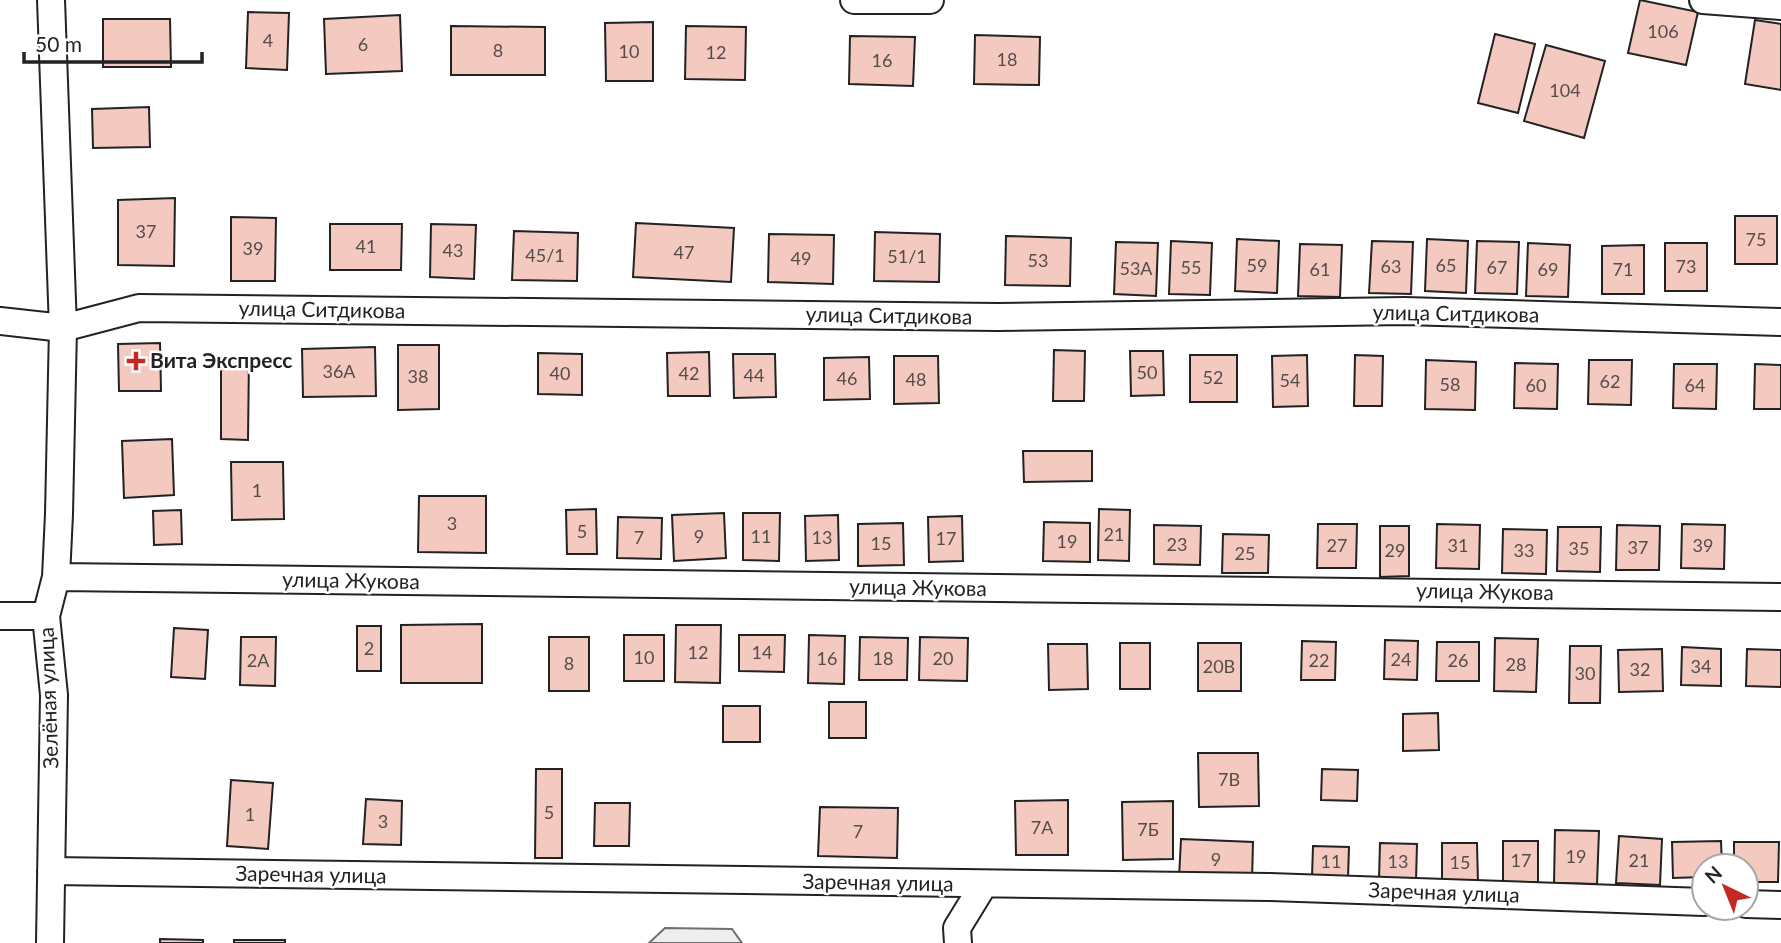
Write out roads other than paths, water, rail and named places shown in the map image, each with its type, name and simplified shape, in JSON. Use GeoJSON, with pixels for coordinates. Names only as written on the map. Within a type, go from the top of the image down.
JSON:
{"type":"FeatureCollection","features":[{"type":"Feature","properties":{"kind":"street","name":"Зелёная улица"},"geometry":{"type":"LineString","coordinates":[[50,943],[54,695],[46,616],[56,577],[62,328],[51,0]]}},
{"type":"Feature","properties":{"kind":"street"},"geometry":{"type":"LineString","coordinates":[[854,0],[930,0]]}},
{"type":"Feature","properties":{"kind":"street"},"geometry":{"type":"LineString","coordinates":[[1703,0],[1781,6]]}},
{"type":"Feature","properties":{"kind":"street","name":"улица Ситдикова"},"geometry":{"type":"LineString","coordinates":[[0,321],[62,328],[139,308],[998,317],[1405,311],[1781,322]]}},
{"type":"Feature","properties":{"kind":"street","name":"улица Жукова"},"geometry":{"type":"LineString","coordinates":[[56,577],[1781,597]]}},
{"type":"Feature","properties":{"kind":"street"},"geometry":{"type":"LineString","coordinates":[[0,616],[46,616]]}},
{"type":"Feature","properties":{"kind":"street","name":"Заречная улица"},"geometry":{"type":"LineString","coordinates":[[51,871],[1269,887],[1690,902]]}},
{"type":"Feature","properties":{"kind":"street"},"geometry":{"type":"LineString","coordinates":[[958,943],[957,928],[984,884]]}},
{"type":"Feature","properties":{"kind":"street"},"geometry":{"type":"LineString","coordinates":[[1760,904],[1781,905]]}},
{"type":"Feature","properties":{"kind":"place","name":"Вита Экспресс"},"geometry":{"type":"Point","coordinates":[136,361]}}]}
